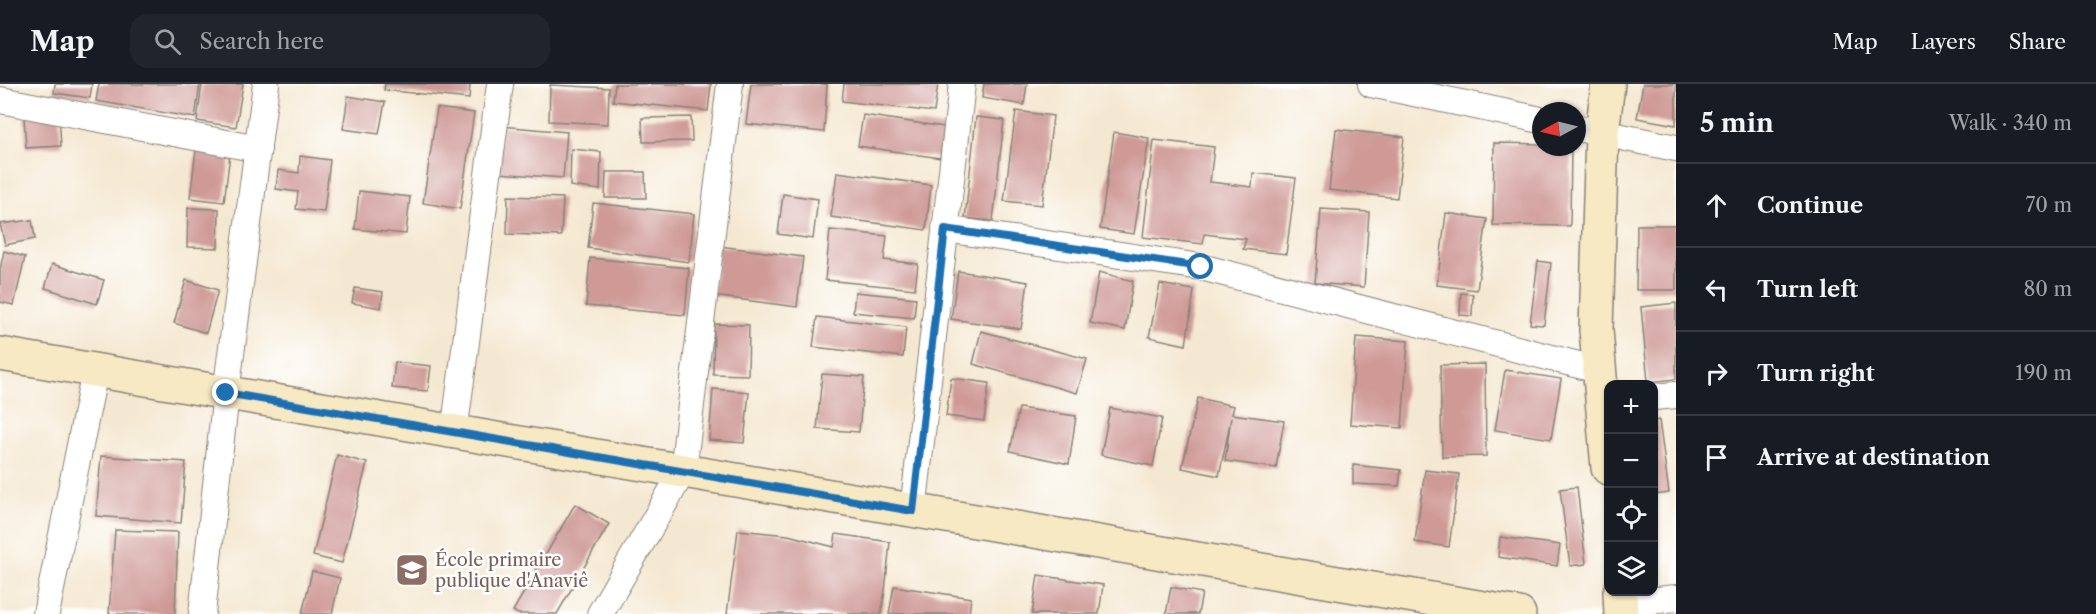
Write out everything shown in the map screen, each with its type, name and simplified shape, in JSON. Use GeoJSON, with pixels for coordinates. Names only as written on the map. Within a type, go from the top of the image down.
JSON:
{"type":"FeatureCollection","features":[{"type":"Feature","properties":{"kind":"street"},"geometry":{"type":"LineString","coordinates":[[202,614],[226,393],[266,84]]}},
{"type":"Feature","properties":{"kind":"street"},"geometry":{"type":"LineString","coordinates":[[454,433],[500,84]]}},
{"type":"Feature","properties":{"kind":"street"},"geometry":{"type":"LineString","coordinates":[[600,614],[683,471],[730,84]]}},
{"type":"Feature","properties":{"kind":"street"},"geometry":{"type":"LineString","coordinates":[[913,511],[962,84]]}},
{"type":"Feature","properties":{"kind":"street"},"geometry":{"type":"LineString","coordinates":[[1371,84],[1532,118]]}},
{"type":"Feature","properties":{"kind":"street"},"geometry":{"type":"LineString","coordinates":[[1606,434],[1596,330],[1589,131],[1608,84]]}},
{"type":"Feature","properties":{"kind":"street"},"geometry":{"type":"LineString","coordinates":[[0,100],[258,148]]}},
{"type":"Feature","properties":{"kind":"street"},"geometry":{"type":"LineString","coordinates":[[1589,131],[1676,148]]}},
{"type":"Feature","properties":{"kind":"street"},"geometry":{"type":"LineString","coordinates":[[945,229],[1201,267],[1603,391]]}},
{"type":"Feature","properties":{"kind":"street"},"geometry":{"type":"LineString","coordinates":[[0,354],[1519,614]]}},
{"type":"Feature","properties":{"kind":"street"},"geometry":{"type":"LineString","coordinates":[[46,614],[95,371]]}},
{"type":"Feature","properties":{"kind":"street"},"geometry":{"type":"LineString","coordinates":[[1658,397],[1676,395]]}},
{"type":"Feature","properties":{"kind":"street"},"geometry":{"type":"LineString","coordinates":[[1621,603],[1676,598]]}},
{"type":"Feature","properties":{"kind":"building"},"geometry":{"type":"Polygon","coordinates":[[[55,84],[92,84],[90,98],[54,93],[55,84]]]}},
{"type":"Feature","properties":{"kind":"building"},"geometry":{"type":"Polygon","coordinates":[[[99,84],[200,84],[195,118],[96,101],[99,84]]]}},
{"type":"Feature","properties":{"kind":"building"},"geometry":{"type":"Polygon","coordinates":[[[202,84],[243,84],[236,127],[197,121],[202,84]]]}},
{"type":"Feature","properties":{"kind":"building"},"geometry":{"type":"Polygon","coordinates":[[[385,84],[470,84],[469,99],[384,90],[385,84]]]}},
{"type":"Feature","properties":{"kind":"building"},"geometry":{"type":"Polygon","coordinates":[[[615,84],[711,84],[708,111],[613,101],[615,84]]]}},
{"type":"Feature","properties":{"kind":"building"},"geometry":{"type":"Polygon","coordinates":[[[751,84],[827,84],[824,132],[746,124],[751,84]]]}},
{"type":"Feature","properties":{"kind":"building"},"geometry":{"type":"Polygon","coordinates":[[[844,84],[938,84],[934,112],[842,101],[844,84]]]}},
{"type":"Feature","properties":{"kind":"building"},"geometry":{"type":"Polygon","coordinates":[[[984,84],[1027,84],[1024,105],[982,98],[984,84]]]}},
{"type":"Feature","properties":{"kind":"building"},"geometry":{"type":"Polygon","coordinates":[[[1643,84],[1676,84],[1676,125],[1637,118],[1643,84]]]}},
{"type":"Feature","properties":{"kind":"building"},"geometry":{"type":"Polygon","coordinates":[[[550,85],[609,88],[608,124],[549,121],[550,85]]]}},
{"type":"Feature","properties":{"kind":"building"},"geometry":{"type":"Polygon","coordinates":[[[348,96],[385,102],[379,134],[343,129],[348,96]]]}},
{"type":"Feature","properties":{"kind":"building"},"geometry":{"type":"Polygon","coordinates":[[[437,108],[474,113],[460,209],[423,203],[437,108]]]}},
{"type":"Feature","properties":{"kind":"building"},"geometry":{"type":"Polygon","coordinates":[[[1016,111],[1053,116],[1042,205],[1004,201],[1016,111]]]}},
{"type":"Feature","properties":{"kind":"building"},"geometry":{"type":"Polygon","coordinates":[[[59,115],[61,146],[26,148],[24,117],[59,115]]]}},
{"type":"Feature","properties":{"kind":"building"},"geometry":{"type":"Polygon","coordinates":[[[863,115],[944,127],[940,158],[858,146],[863,115]]]}},
{"type":"Feature","properties":{"kind":"building"},"geometry":{"type":"Polygon","coordinates":[[[691,117],[692,141],[643,142],[642,118],[691,117]]]}},
{"type":"Feature","properties":{"kind":"building"},"geometry":{"type":"Polygon","coordinates":[[[976,117],[1004,120],[993,221],[965,218],[976,117]]]}},
{"type":"Feature","properties":{"kind":"building"},"geometry":{"type":"Polygon","coordinates":[[[501,126],[567,132],[563,178],[498,173],[501,126]]]}},
{"type":"Feature","properties":{"kind":"building"},"geometry":{"type":"Polygon","coordinates":[[[1336,129],[1404,137],[1397,198],[1329,190],[1336,129]]]}},
{"type":"Feature","properties":{"kind":"building"},"geometry":{"type":"Polygon","coordinates":[[[1114,132],[1149,138],[1134,234],[1100,229],[1114,132]]]}},
{"type":"Feature","properties":{"kind":"building"},"geometry":{"type":"Polygon","coordinates":[[[1154,140],[1214,147],[1210,182],[1252,187],[1253,173],[1296,178],[1286,254],[1243,249],[1246,239],[1204,234],[1203,244],[1143,237],[1154,140]]]}},
{"type":"Feature","properties":{"kind":"building"},"geometry":{"type":"Polygon","coordinates":[[[1494,143],[1532,144],[1532,156],[1571,156],[1570,226],[1493,225],[1494,143]]]}},
{"type":"Feature","properties":{"kind":"building"},"geometry":{"type":"Polygon","coordinates":[[[571,149],[601,152],[600,190],[570,186],[571,149]]]}},
{"type":"Feature","properties":{"kind":"building"},"geometry":{"type":"Polygon","coordinates":[[[196,150],[230,154],[224,202],[190,198],[196,150]]]}},
{"type":"Feature","properties":{"kind":"building"},"geometry":{"type":"Polygon","coordinates":[[[300,156],[330,160],[324,212],[296,209],[298,192],[276,189],[278,170],[299,173],[300,156]]]}},
{"type":"Feature","properties":{"kind":"building"},"geometry":{"type":"Polygon","coordinates":[[[606,172],[645,172],[646,198],[605,198],[606,172]]]}},
{"type":"Feature","properties":{"kind":"building"},"geometry":{"type":"Polygon","coordinates":[[[837,172],[931,185],[926,230],[831,217],[837,172]]]}},
{"type":"Feature","properties":{"kind":"building"},"geometry":{"type":"Polygon","coordinates":[[[359,191],[410,197],[406,234],[355,229],[359,191]]]}},
{"type":"Feature","properties":{"kind":"building"},"geometry":{"type":"Polygon","coordinates":[[[783,194],[818,199],[813,239],[778,234],[783,194]]]}},
{"type":"Feature","properties":{"kind":"building"},"geometry":{"type":"Polygon","coordinates":[[[508,196],[563,198],[561,236],[507,234],[508,196]]]}},
{"type":"Feature","properties":{"kind":"building"},"geometry":{"type":"Polygon","coordinates":[[[593,203],[694,214],[689,262],[588,248],[593,203]]]}},
{"type":"Feature","properties":{"kind":"building"},"geometry":{"type":"Polygon","coordinates":[[[188,208],[219,209],[218,248],[187,247],[188,208]]]}},
{"type":"Feature","properties":{"kind":"building"},"geometry":{"type":"Polygon","coordinates":[[[1321,209],[1369,212],[1364,287],[1315,283],[1321,209]]]}},
{"type":"Feature","properties":{"kind":"building"},"geometry":{"type":"Polygon","coordinates":[[[1446,213],[1487,219],[1477,290],[1437,285],[1446,213]]]}},
{"type":"Feature","properties":{"kind":"building"},"geometry":{"type":"Polygon","coordinates":[[[32,220],[35,239],[5,245],[0,224],[32,220]]]}},
{"type":"Feature","properties":{"kind":"building"},"geometry":{"type":"Polygon","coordinates":[[[1637,225],[1676,225],[1676,290],[1636,290],[1637,225]]]}},
{"type":"Feature","properties":{"kind":"building"},"geometry":{"type":"Polygon","coordinates":[[[830,230],[887,236],[884,260],[918,264],[915,289],[825,280],[830,230]]]}},
{"type":"Feature","properties":{"kind":"building"},"geometry":{"type":"Polygon","coordinates":[[[719,246],[803,257],[797,307],[713,296],[719,246]]]}},
{"type":"Feature","properties":{"kind":"building"},"geometry":{"type":"Polygon","coordinates":[[[4,251],[25,257],[14,305],[0,302],[0,269],[4,251]]]}},
{"type":"Feature","properties":{"kind":"building"},"geometry":{"type":"Polygon","coordinates":[[[590,258],[689,268],[685,315],[586,306],[590,258]]]}},
{"type":"Feature","properties":{"kind":"building"},"geometry":{"type":"Polygon","coordinates":[[[1538,261],[1551,263],[1544,325],[1530,324],[1538,261]]]}},
{"type":"Feature","properties":{"kind":"building"},"geometry":{"type":"Polygon","coordinates":[[[52,264],[104,280],[97,304],[45,288],[52,264]]]}},
{"type":"Feature","properties":{"kind":"building"},"geometry":{"type":"Polygon","coordinates":[[[958,271],[1028,282],[1021,329],[951,319],[958,271]]]}},
{"type":"Feature","properties":{"kind":"building"},"geometry":{"type":"Polygon","coordinates":[[[1099,272],[1133,281],[1125,330],[1090,323],[1099,272]]]}},
{"type":"Feature","properties":{"kind":"building"},"geometry":{"type":"Polygon","coordinates":[[[186,280],[218,290],[206,333],[174,323],[186,280]]]}},
{"type":"Feature","properties":{"kind":"building"},"geometry":{"type":"Polygon","coordinates":[[[1160,284],[1194,290],[1186,345],[1149,337],[1160,284]]]}},
{"type":"Feature","properties":{"kind":"building"},"geometry":{"type":"Polygon","coordinates":[[[355,288],[383,292],[381,308],[352,303],[355,288]]]}},
{"type":"Feature","properties":{"kind":"building"},"geometry":{"type":"Polygon","coordinates":[[[855,292],[916,298],[914,318],[853,312],[855,292]]]}},
{"type":"Feature","properties":{"kind":"building"},"geometry":{"type":"Polygon","coordinates":[[[1461,293],[1473,294],[1472,316],[1460,315],[1461,293]]]}},
{"type":"Feature","properties":{"kind":"building"},"geometry":{"type":"Polygon","coordinates":[[[1676,303],[1676,379],[1648,380],[1641,307],[1676,303]]]}},
{"type":"Feature","properties":{"kind":"building"},"geometry":{"type":"Polygon","coordinates":[[[817,317],[906,327],[903,357],[813,347],[817,317]]]}},
{"type":"Feature","properties":{"kind":"building"},"geometry":{"type":"Polygon","coordinates":[[[714,324],[749,325],[748,375],[713,374],[714,324]]]}},
{"type":"Feature","properties":{"kind":"building"},"geometry":{"type":"Polygon","coordinates":[[[981,331],[1087,359],[1077,393],[973,364],[981,331]]]}},
{"type":"Feature","properties":{"kind":"building"},"geometry":{"type":"Polygon","coordinates":[[[1356,337],[1408,341],[1402,428],[1350,424],[1356,337]]]}},
{"type":"Feature","properties":{"kind":"building"},"geometry":{"type":"Polygon","coordinates":[[[395,362],[431,366],[428,391],[392,388],[395,362]]]}},
{"type":"Feature","properties":{"kind":"building"},"geometry":{"type":"Polygon","coordinates":[[[1485,364],[1486,456],[1442,457],[1440,365],[1485,364]]]}},
{"type":"Feature","properties":{"kind":"building"},"geometry":{"type":"Polygon","coordinates":[[[1505,370],[1561,379],[1551,439],[1495,430],[1505,370]]]}},
{"type":"Feature","properties":{"kind":"building"},"geometry":{"type":"Polygon","coordinates":[[[822,374],[864,377],[859,432],[817,429],[822,374]]]}},
{"type":"Feature","properties":{"kind":"building"},"geometry":{"type":"Polygon","coordinates":[[[951,378],[989,383],[984,421],[946,416],[951,378]]]}},
{"type":"Feature","properties":{"kind":"building"},"geometry":{"type":"Polygon","coordinates":[[[713,389],[749,392],[744,443],[709,440],[713,389]]]}},
{"type":"Feature","properties":{"kind":"building"},"geometry":{"type":"Polygon","coordinates":[[[1198,398],[1234,406],[1232,414],[1284,421],[1276,468],[1225,461],[1231,418],[1219,476],[1182,468],[1198,398]]]}},
{"type":"Feature","properties":{"kind":"building"},"geometry":{"type":"Polygon","coordinates":[[[1019,408],[1076,416],[1069,464],[1010,451],[1019,408]]]}},
{"type":"Feature","properties":{"kind":"building"},"geometry":{"type":"Polygon","coordinates":[[[1110,408],[1162,418],[1153,466],[1101,455],[1110,408]]]}},
{"type":"Feature","properties":{"kind":"building"},"geometry":{"type":"Polygon","coordinates":[[[1658,420],[1669,493],[1658,494],[1658,434],[1658,420]]]}},
{"type":"Feature","properties":{"kind":"building"},"geometry":{"type":"Polygon","coordinates":[[[337,455],[367,463],[342,563],[313,556],[337,455]]]}},
{"type":"Feature","properties":{"kind":"building"},"geometry":{"type":"Polygon","coordinates":[[[101,456],[186,462],[181,523],[96,516],[101,456]]]}},
{"type":"Feature","properties":{"kind":"building"},"geometry":{"type":"Polygon","coordinates":[[[1353,465],[1401,470],[1399,486],[1353,484],[1353,465]]]}},
{"type":"Feature","properties":{"kind":"building"},"geometry":{"type":"Polygon","coordinates":[[[1425,470],[1459,474],[1449,547],[1415,542],[1425,470]]]}},
{"type":"Feature","properties":{"kind":"building"},"geometry":{"type":"Polygon","coordinates":[[[1577,487],[1586,564],[1570,566],[1560,489],[1577,487]]]}},
{"type":"Feature","properties":{"kind":"building"},"geometry":{"type":"Polygon","coordinates":[[[575,504],[609,524],[557,614],[518,614],[513,611],[575,504]]]}},
{"type":"Feature","properties":{"kind":"building"},"geometry":{"type":"Polygon","coordinates":[[[115,530],[178,532],[175,614],[109,614],[115,530]]]}},
{"type":"Feature","properties":{"kind":"building"},"geometry":{"type":"Polygon","coordinates":[[[738,530],[788,535],[834,547],[836,534],[890,542],[881,614],[727,614],[738,530]]]}},
{"type":"Feature","properties":{"kind":"building"},"geometry":{"type":"Polygon","coordinates":[[[1500,537],[1560,545],[1557,566],[1498,557],[1500,537]]]}},
{"type":"Feature","properties":{"kind":"building"},"geometry":{"type":"Polygon","coordinates":[[[312,571],[340,578],[332,614],[302,614],[312,571]]]}},
{"type":"Feature","properties":{"kind":"building"},"geometry":{"type":"Polygon","coordinates":[[[1038,575],[1103,585],[1099,614],[1032,614],[1038,575]]]}},
{"type":"Feature","properties":{"kind":"building"},"geometry":{"type":"Polygon","coordinates":[[[894,586],[971,598],[969,614],[889,614],[894,586]]]}},
{"type":"Feature","properties":{"kind":"building"},"geometry":{"type":"Polygon","coordinates":[[[1171,587],[1202,593],[1198,614],[1166,614],[1171,587]]]}},
{"type":"Feature","properties":{"kind":"place","name":"École primaire publique d'Anaviê"},"geometry":{"type":"Point","coordinates":[412,570]}},
{"type":"Feature","properties":{"kind":"route"},"geometry":{"type":"LineString","coordinates":[[226,393],[913,511],[945,229],[1201,267]]}}]}
